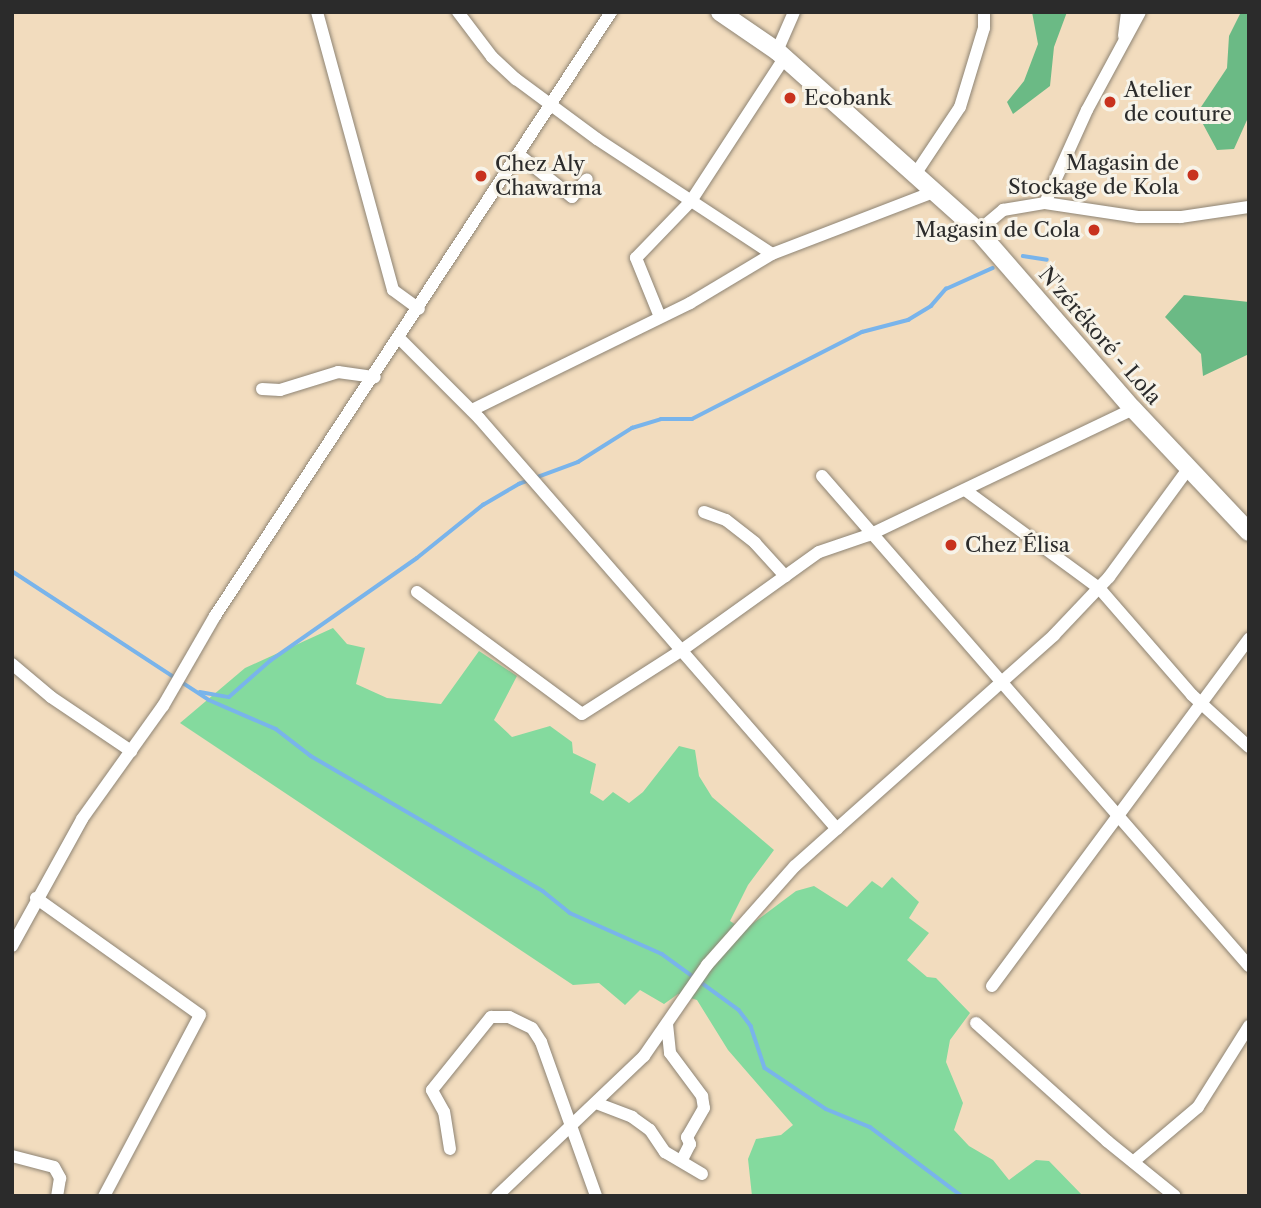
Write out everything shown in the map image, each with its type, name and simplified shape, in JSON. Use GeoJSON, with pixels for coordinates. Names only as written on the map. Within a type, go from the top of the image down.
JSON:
{"type":"FeatureCollection","features":[{"type":"Feature","properties":{"kind":"highway","name":"N'zérékoré - Lola"},"geometry":{"type":"LineString","coordinates":[[720,12],[781,54],[978,231],[1133,409],[1249,532]]}},
{"type":"Feature","properties":{"kind":"street"},"geometry":{"type":"LineString","coordinates":[[317,12],[393,290],[419,309]]}},
{"type":"Feature","properties":{"kind":"street"},"geometry":{"type":"LineString","coordinates":[[458,12],[492,57],[551,105],[772,254]]}},
{"type":"Feature","properties":{"kind":"street"},"geometry":{"type":"LineString","coordinates":[[12,946],[36,898],[82,819],[172,691],[611,12]]}},
{"type":"Feature","properties":{"kind":"street"},"geometry":{"type":"LineString","coordinates":[[660,317],[636,258],[691,201],[781,54],[794,12]]}},
{"type":"Feature","properties":{"kind":"street"},"geometry":{"type":"LineString","coordinates":[[916,173],[960,107],[984,28],[984,12]]}},
{"type":"Feature","properties":{"kind":"street"},"geometry":{"type":"LineString","coordinates":[[1123,41],[1126,12]]}},
{"type":"Feature","properties":{"kind":"street"},"geometry":{"type":"LineString","coordinates":[[1045,203],[1123,41],[1140,12]]}},
{"type":"Feature","properties":{"kind":"street"},"geometry":{"type":"LineString","coordinates":[[518,155],[572,197],[586,179]]}},
{"type":"Feature","properties":{"kind":"street"},"geometry":{"type":"LineString","coordinates":[[472,410],[660,317],[772,254],[936,191]]}},
{"type":"Feature","properties":{"kind":"street"},"geometry":{"type":"LineString","coordinates":[[978,231],[1003,210],[1045,203],[1138,217],[1181,217],[1249,207]]}},
{"type":"Feature","properties":{"kind":"street"},"geometry":{"type":"LineString","coordinates":[[400,340],[472,410],[837,829]]}},
{"type":"Feature","properties":{"kind":"street"},"geometry":{"type":"LineString","coordinates":[[262,389],[280,390],[338,372],[375,377]]}},
{"type":"Feature","properties":{"kind":"street"},"geometry":{"type":"LineString","coordinates":[[417,592],[582,713],[682,650],[819,552],[869,535],[1133,409]]}},
{"type":"Feature","properties":{"kind":"street"},"geometry":{"type":"LineString","coordinates":[[497,1196],[644,1056],[707,965],[794,866],[1000,683],[1099,588],[1188,469]]}},
{"type":"Feature","properties":{"kind":"street"},"geometry":{"type":"LineString","coordinates":[[822,476],[869,535],[1114,816],[1181,885],[1249,966]]}},
{"type":"Feature","properties":{"kind":"street"},"geometry":{"type":"LineString","coordinates":[[965,491],[1099,588],[1200,703],[1249,747]]}},
{"type":"Feature","properties":{"kind":"street"},"geometry":{"type":"LineString","coordinates":[[704,512],[726,520],[755,543],[785,576]]}},
{"type":"Feature","properties":{"kind":"street"},"geometry":{"type":"LineString","coordinates":[[992,986],[1114,816],[1249,639]]}},
{"type":"Feature","properties":{"kind":"street"},"geometry":{"type":"LineString","coordinates":[[12,664],[51,697],[131,751]]}},
{"type":"Feature","properties":{"kind":"street"},"geometry":{"type":"LineString","coordinates":[[36,898],[200,1016],[104,1196]]}},
{"type":"Feature","properties":{"kind":"street"},"geometry":{"type":"LineString","coordinates":[[450,1150],[444,1112],[432,1090],[491,1017],[509,1017],[532,1028],[596,1196]]}},
{"type":"Feature","properties":{"kind":"street"},"geometry":{"type":"LineString","coordinates":[[976,1023],[1175,1196]]}},
{"type":"Feature","properties":{"kind":"street"},"geometry":{"type":"LineString","coordinates":[[667,1024],[670,1053],[702,1096],[704,1108],[687,1137],[690,1143],[682,1160]]}},
{"type":"Feature","properties":{"kind":"street"},"geometry":{"type":"LineString","coordinates":[[1133,1162],[1198,1107],[1249,1026]]}},
{"type":"Feature","properties":{"kind":"street"},"geometry":{"type":"LineString","coordinates":[[596,1103],[632,1117],[650,1130],[665,1152],[702,1174]]}},
{"type":"Feature","properties":{"kind":"street"},"geometry":{"type":"LineString","coordinates":[[12,1156],[54,1167],[60,1178],[57,1196]]}},
{"type":"Feature","properties":{"kind":"green space"},"geometry":{"type":"Polygon","coordinates":[[[1032,12],[1067,12],[1054,47],[1050,86],[1013,114],[1007,102],[1024,81],[1038,44],[1032,12]]]}},
{"type":"Feature","properties":{"kind":"green space"},"geometry":{"type":"Polygon","coordinates":[[[1241,12],[1249,12],[1247,120],[1234,149],[1217,150],[1197,113],[1227,68],[1229,36],[1241,12]]]}},
{"type":"Feature","properties":{"kind":"green space"},"geometry":{"type":"Polygon","coordinates":[[[1184,295],[1249,302],[1249,354],[1203,376],[1201,354],[1165,317],[1184,295]]]}},
{"type":"Feature","properties":{"kind":"green space"},"geometry":{"type":"Polygon","coordinates":[[[333,628],[347,644],[365,648],[356,684],[387,698],[441,704],[479,651],[517,676],[494,720],[512,737],[550,726],[572,742],[573,753],[596,764],[590,793],[603,801],[613,792],[629,803],[643,792],[679,746],[695,750],[699,776],[712,797],[774,850],[748,885],[730,921],[744,930],[796,891],[814,886],[847,907],[872,881],[882,888],[892,877],[919,902],[909,918],[929,933],[907,960],[927,977],[936,978],[970,1013],[950,1040],[946,1062],[963,1103],[954,1130],[969,1146],[993,1160],[1009,1180],[1036,1160],[1049,1161],[1083,1196],[752,1196],[748,1159],[756,1139],[781,1135],[793,1125],[728,1050],[697,1000],[678,994],[664,1004],[640,990],[625,1005],[599,983],[573,985],[180,723],[245,668],[333,628]]]}},
{"type":"Feature","properties":{"kind":"waterway"},"geometry":{"type":"LineString","coordinates":[[1023,256],[1047,260]]}},
{"type":"Feature","properties":{"kind":"waterway"},"geometry":{"type":"LineString","coordinates":[[200,692],[229,697],[270,661],[417,558],[483,505],[519,484],[578,462],[632,428],[661,419],[692,419],[862,332],[908,320],[931,306],[946,289],[993,268]]}},
{"type":"Feature","properties":{"kind":"waterway"},"geometry":{"type":"LineString","coordinates":[[12,571],[209,700],[276,729],[311,756],[543,891],[570,913],[662,954],[739,1010],[751,1026],[765,1068],[826,1109],[870,1127],[962,1196]]}},
{"type":"Feature","properties":{"kind":"place","name":"Ecobank"},"geometry":{"type":"Point","coordinates":[790,98]}},
{"type":"Feature","properties":{"kind":"place","name":"Atelier de couture"},"geometry":{"type":"Point","coordinates":[1110,102]}},
{"type":"Feature","properties":{"kind":"place","name":"Magasin de Stockage de Kola"},"geometry":{"type":"Point","coordinates":[1193,175]}},
{"type":"Feature","properties":{"kind":"place","name":"Chez Aly Chawarma"},"geometry":{"type":"Point","coordinates":[481,176]}},
{"type":"Feature","properties":{"kind":"place","name":"Magasin de Cola"},"geometry":{"type":"Point","coordinates":[1094,230]}},
{"type":"Feature","properties":{"kind":"place","name":"Chez Élisa"},"geometry":{"type":"Point","coordinates":[951,545]}}]}
